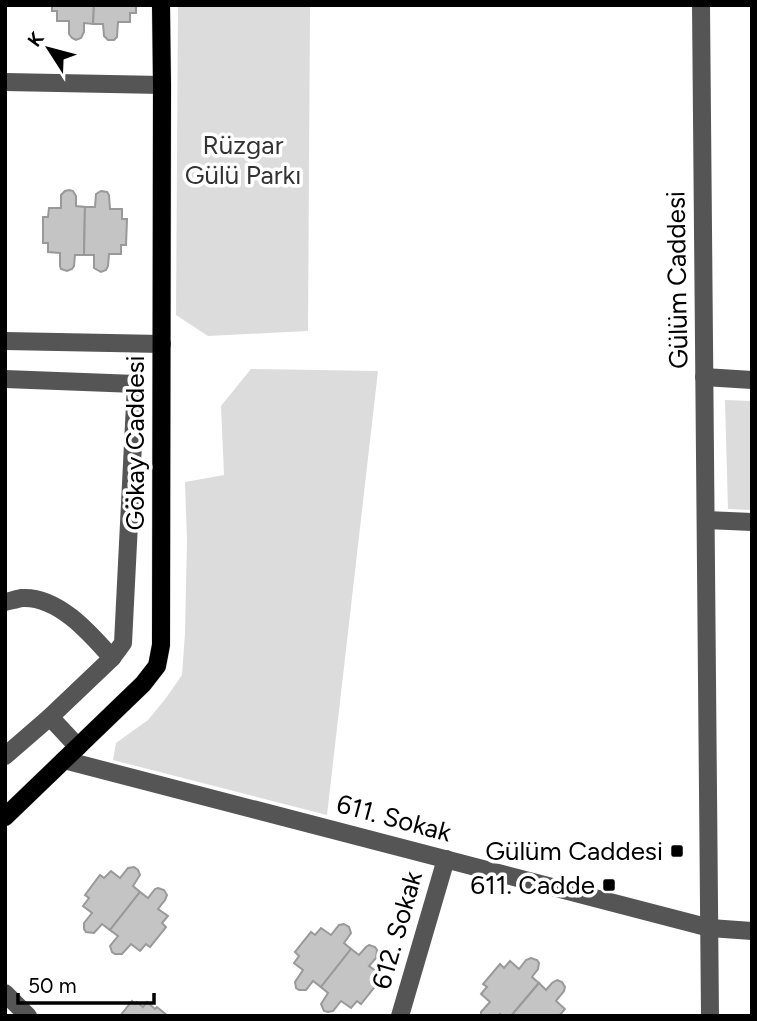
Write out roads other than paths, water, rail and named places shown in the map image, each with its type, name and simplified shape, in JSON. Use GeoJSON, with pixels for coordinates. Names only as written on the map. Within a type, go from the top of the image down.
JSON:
{"type":"FeatureCollection","features":[{"type":"Feature","properties":{"kind":"main road","name":"Gökay Caddesi"},"geometry":{"type":"LineString","coordinates":[[5,817],[143,684],[157,666],[161,645],[161,5]]}},
{"type":"Feature","properties":{"kind":"street","name":"Gülüm Caddesi"},"geometry":{"type":"LineString","coordinates":[[701,5],[710,1016]]}},
{"type":"Feature","properties":{"kind":"street"},"geometry":{"type":"LineString","coordinates":[[5,82],[162,85]]}},
{"type":"Feature","properties":{"kind":"street"},"geometry":{"type":"LineString","coordinates":[[5,341],[162,344]]}},
{"type":"Feature","properties":{"kind":"street"},"geometry":{"type":"LineString","coordinates":[[704,377],[752,380]]}},
{"type":"Feature","properties":{"kind":"street"},"geometry":{"type":"LineString","coordinates":[[5,379],[136,384],[122,643],[112,657],[50,717],[5,756]]}},
{"type":"Feature","properties":{"kind":"street"},"geometry":{"type":"LineString","coordinates":[[705,520],[752,522]]}},
{"type":"Feature","properties":{"kind":"street"},"geometry":{"type":"LineString","coordinates":[[5,603],[23,598],[53,604],[88,631],[112,657]]}},
{"type":"Feature","properties":{"kind":"street"},"geometry":{"type":"LineString","coordinates":[[50,717],[78,747]]}},
{"type":"Feature","properties":{"kind":"street","name":"611. Sokak"},"geometry":{"type":"LineString","coordinates":[[64,760],[710,928],[752,931]]}},
{"type":"Feature","properties":{"kind":"street","name":"612. Sokak"},"geometry":{"type":"LineString","coordinates":[[400,1016],[446,859]]}},
{"type":"Feature","properties":{"kind":"street"},"geometry":{"type":"LineString","coordinates":[[5,993],[28,1016]]}},
{"type":"Feature","properties":{"kind":"place","name":"Gülüm Caddesi"},"geometry":{"type":"Point","coordinates":[677,851]}},
{"type":"Feature","properties":{"kind":"place","name":"611. Cadde"},"geometry":{"type":"Point","coordinates":[609,885]}},
{"type":"Feature","properties":{"kind":"park label","name":"Rüzgar Gülü Parkı"},"geometry":{"type":"Point","coordinates":[243,160]}}]}
